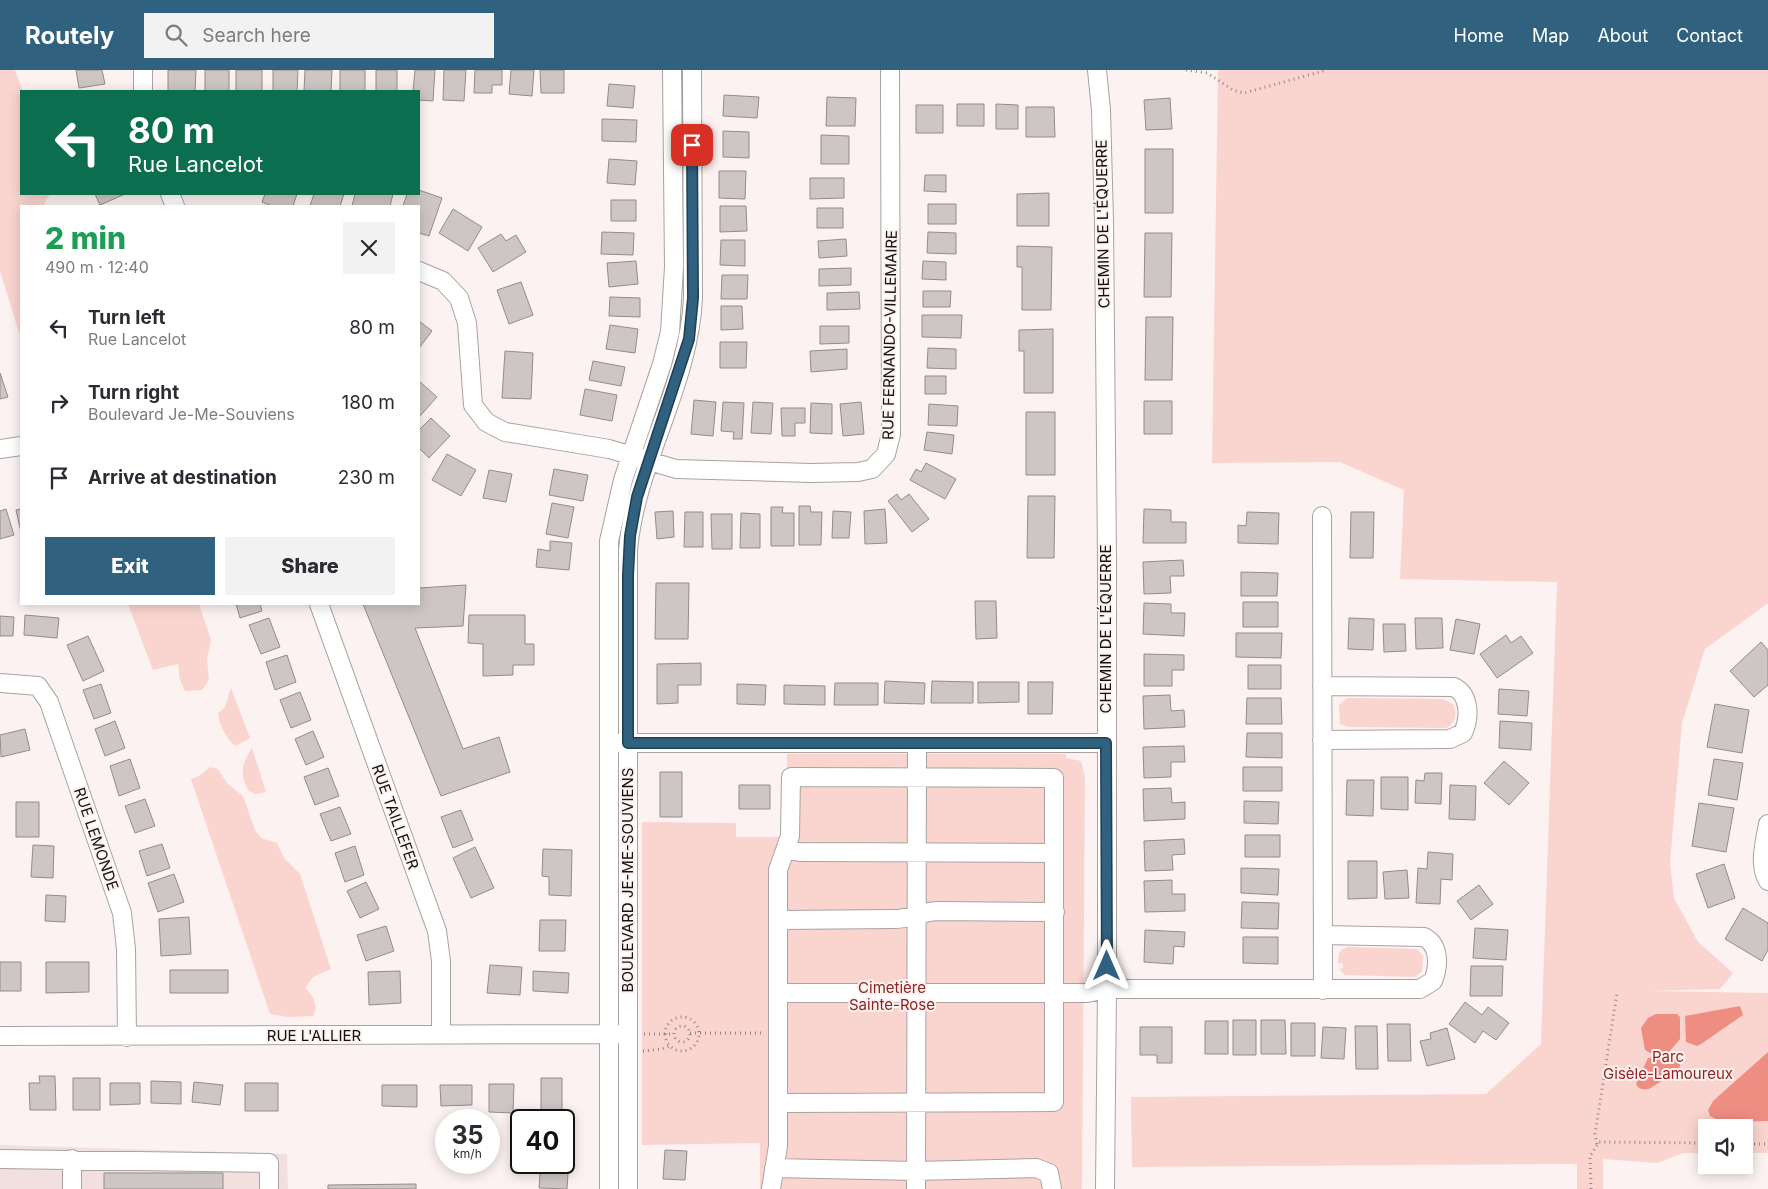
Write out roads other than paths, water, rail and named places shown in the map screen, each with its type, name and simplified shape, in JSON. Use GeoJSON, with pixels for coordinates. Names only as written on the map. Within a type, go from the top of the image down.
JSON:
{"type":"FeatureCollection","features":[{"type":"Feature","properties":{"kind":"street"},"geometry":{"type":"LineString","coordinates":[[142,70],[143,90]]}},
{"type":"Feature","properties":{"kind":"street","name":"BOULEVARD JE-ME-SOUVIENS"},"geometry":{"type":"LineString","coordinates":[[609,1189],[609,541],[615,505],[664,358],[672,318],[674,267],[672,70]]}},
{"type":"Feature","properties":{"kind":"street","name":"BOULEVARD JE-ME-SOUVIENS"},"geometry":{"type":"LineString","coordinates":[[628,1189],[634,1034],[628,743],[628,550],[634,509],[684,361],[691,327],[693,273],[692,70]]}},
{"type":"Feature","properties":{"kind":"street","name":"RUE FERNANDO-VILLEMAIRE"},"geometry":{"type":"LineString","coordinates":[[420,271],[437,278],[449,286],[463,306],[467,323],[471,394],[476,412],[486,422],[505,432],[597,447],[686,471],[867,471],[877,466],[886,454],[890,442],[890,70]]}},
{"type":"Feature","properties":{"kind":"street","name":"CHEMIN DE L'ÉQUERRE"},"geometry":{"type":"LineString","coordinates":[[1097,70],[1101,110],[1104,221],[1107,989],[1105,1189]]}},
{"type":"Feature","properties":{"kind":"street"},"geometry":{"type":"LineString","coordinates":[[0,449],[20,446]]}},
{"type":"Feature","properties":{"kind":"street"},"geometry":{"type":"LineString","coordinates":[[1322,516],[1323,990]]}},
{"type":"Feature","properties":{"kind":"street","name":"RUE TAILLEFER"},"geometry":{"type":"LineString","coordinates":[[320,605],[437,931],[441,961],[441,1035]]}},
{"type":"Feature","properties":{"kind":"street","name":"RUE LEMONDE"},"geometry":{"type":"LineString","coordinates":[[0,683],[38,686],[49,702],[122,913],[126,949],[127,1037]]}},
{"type":"Feature","properties":{"kind":"street"},"geometry":{"type":"LineString","coordinates":[[1322,686],[1454,687],[1463,695],[1467,713],[1462,733],[1450,739],[1322,740]]}},
{"type":"Feature","properties":{"kind":"street"},"geometry":{"type":"LineString","coordinates":[[916,1189],[917,743]]}},
{"type":"Feature","properties":{"kind":"street"},"geometry":{"type":"LineString","coordinates":[[608,744],[1106,743]]}},
{"type":"Feature","properties":{"kind":"street"},"geometry":{"type":"LineString","coordinates":[[771,1189],[778,1146],[779,1103],[778,870],[790,836],[791,777],[1054,778],[1054,1102],[779,1103]]}},
{"type":"Feature","properties":{"kind":"street"},"geometry":{"type":"LineString","coordinates":[[1768,824],[1763,859],[1764,873],[1768,881]]}},
{"type":"Feature","properties":{"kind":"street"},"geometry":{"type":"LineString","coordinates":[[786,850],[800,852],[1054,853]]}},
{"type":"Feature","properties":{"kind":"street"},"geometry":{"type":"LineString","coordinates":[[778,920],[895,920],[937,911],[1055,912]]}},
{"type":"Feature","properties":{"kind":"street"},"geometry":{"type":"LineString","coordinates":[[778,993],[1087,993],[1107,989],[1420,989],[1433,981],[1437,963],[1433,944],[1424,937],[1323,935]]}},
{"type":"Feature","properties":{"kind":"street","name":"RUE L'ALLIER"},"geometry":{"type":"LineString","coordinates":[[0,1036],[634,1034]]}},
{"type":"Feature","properties":{"kind":"street"},"geometry":{"type":"LineString","coordinates":[[0,1159],[269,1163],[269,1189]]}},
{"type":"Feature","properties":{"kind":"street"},"geometry":{"type":"LineString","coordinates":[[72,1159],[72,1189]]}},
{"type":"Feature","properties":{"kind":"street"},"geometry":{"type":"LineString","coordinates":[[774,1168],[916,1171],[1042,1169],[1052,1176],[1052,1189]]}},
{"type":"Feature","properties":{"kind":"park label","name":"Cimetière Sainte-Rose"},"geometry":{"type":"Point","coordinates":[892,996]}},
{"type":"Feature","properties":{"kind":"park label","name":"Parc Gisèle-Lamoureux"},"geometry":{"type":"Point","coordinates":[1668,1066]}}]}
